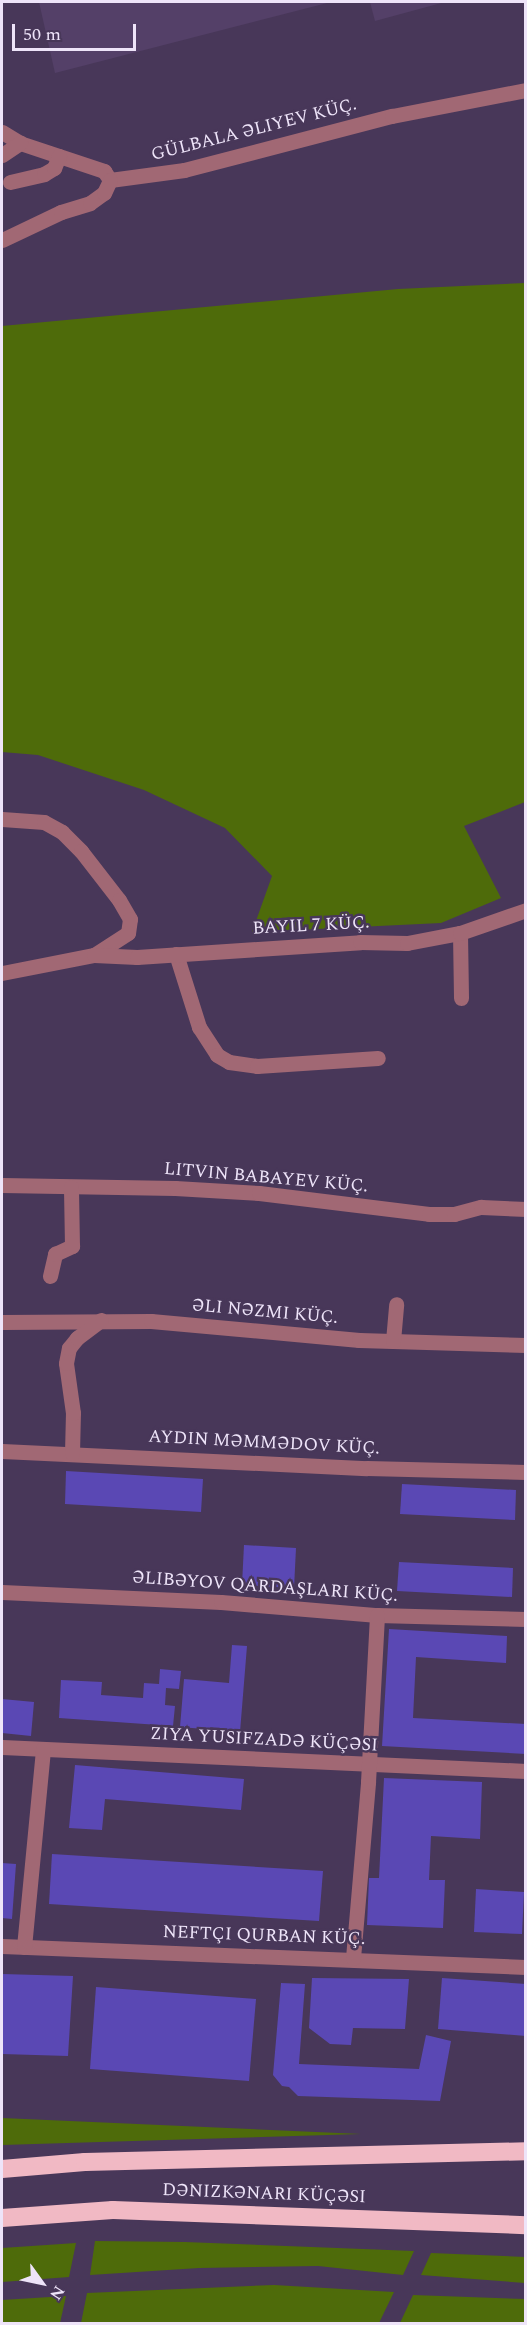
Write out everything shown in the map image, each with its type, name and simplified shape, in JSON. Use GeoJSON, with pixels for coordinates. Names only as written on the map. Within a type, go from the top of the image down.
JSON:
{"type":"FeatureCollection","features":[{"type":"Feature","properties":{"kind":"highway"},"geometry":{"type":"LineString","coordinates":[[2,2169],[85,2162],[525,2151]]}},
{"type":"Feature","properties":{"kind":"highway"},"geometry":{"type":"LineString","coordinates":[[2,2218],[113,2210],[525,2225]]}},
{"type":"Feature","properties":{"kind":"street","name":"GÜLBALA ƏLIYEV KÜÇ."},"geometry":{"type":"LineString","coordinates":[[110,180],[184,171],[392,116],[525,90]]}},
{"type":"Feature","properties":{"kind":"street"},"geometry":{"type":"LineString","coordinates":[[2,132],[20,143],[104,171],[110,180],[104,193],[90,203],[61,212],[4,237]]}},
{"type":"Feature","properties":{"kind":"street"},"geometry":{"type":"LineString","coordinates":[[2,155],[20,143]]}},
{"type":"Feature","properties":{"kind":"street"},"geometry":{"type":"LineString","coordinates":[[10,182],[44,174],[54,168],[60,156]]}},
{"type":"Feature","properties":{"kind":"street"},"geometry":{"type":"LineString","coordinates":[[2,819],[44,822],[62,832],[81,851],[119,900],[130,920],[128,933],[94,955]]}},
{"type":"Feature","properties":{"kind":"street"},"geometry":{"type":"LineString","coordinates":[[2,973],[94,955],[136,957],[360,942],[406,943],[460,933],[525,910]]}},
{"type":"Feature","properties":{"kind":"street"},"geometry":{"type":"LineString","coordinates":[[460,933],[461,998]]}},
{"type":"Feature","properties":{"kind":"street"},"geometry":{"type":"LineString","coordinates":[[176,954],[199,1027],[217,1054],[229,1062],[258,1066],[378,1058]]}},
{"type":"Feature","properties":{"kind":"street","name":"LITVIN BABAYEV KÜÇ."},"geometry":{"type":"LineString","coordinates":[[2,1185],[175,1188],[259,1193],[429,1214],[454,1214],[481,1207],[525,1209]]}},
{"type":"Feature","properties":{"kind":"street"},"geometry":{"type":"LineString","coordinates":[[50,1276],[55,1254],[72,1246],[70,1187]]}},
{"type":"Feature","properties":{"kind":"street"},"geometry":{"type":"LineString","coordinates":[[393,1341],[396,1304]]}},
{"type":"Feature","properties":{"kind":"street"},"geometry":{"type":"LineString","coordinates":[[72,1453],[73,1413],[66,1363],[69,1348],[77,1338],[100,1320]]}},
{"type":"Feature","properties":{"kind":"street","name":"ƏLI NƏZMI KÜÇ."},"geometry":{"type":"LineString","coordinates":[[2,1322],[151,1321],[393,1341],[525,1345]]}},
{"type":"Feature","properties":{"kind":"street"},"geometry":{"type":"LineString","coordinates":[[2,1451],[367,1468],[525,1472]]}},
{"type":"Feature","properties":{"kind":"street"},"geometry":{"type":"LineString","coordinates":[[2,1592],[221,1602],[377,1615],[525,1619]]}},
{"type":"Feature","properties":{"kind":"street"},"geometry":{"type":"LineString","coordinates":[[353,1958],[377,1615]]}},
{"type":"Feature","properties":{"kind":"street","name":"ZIYA YUSIFZADƏ KÜÇƏSI"},"geometry":{"type":"LineString","coordinates":[[2,1747],[525,1771]]}},
{"type":"Feature","properties":{"kind":"street"},"geometry":{"type":"LineString","coordinates":[[24,1947],[43,1749]]}},
{"type":"Feature","properties":{"kind":"street","name":"NEFTÇI QURBAN KÜÇ."},"geometry":{"type":"LineString","coordinates":[[2,1946],[525,1966]]}},
{"type":"Feature","properties":{"kind":"shaded area"},"geometry":{"type":"Polygon","coordinates":[[[39,2],[331,2],[55,73],[39,2]]]}},
{"type":"Feature","properties":{"kind":"shaded area"},"geometry":{"type":"Polygon","coordinates":[[[370,2],[445,2],[375,21],[370,2]]]}},
{"type":"Feature","properties":{"kind":"green space"},"geometry":{"type":"Polygon","coordinates":[[[525,283],[525,802],[464,826],[501,898],[441,923],[252,932],[272,876],[225,828],[144,790],[38,755],[2,752],[2,326],[398,289],[525,283]]]}},
{"type":"Feature","properties":{"kind":"green space"},"geometry":{"type":"Polygon","coordinates":[[[2,2118],[361,2134],[2,2145],[2,2118]]]}},
{"type":"Feature","properties":{"kind":"green space"},"geometry":{"type":"Polygon","coordinates":[[[95,2241],[185,2242],[414,2251],[403,2275],[318,2266],[199,2268],[90,2275],[95,2241]]]}},
{"type":"Feature","properties":{"kind":"green space"},"geometry":{"type":"Polygon","coordinates":[[[76,2243],[69,2277],[2,2282],[2,2248],[76,2243]]]}},
{"type":"Feature","properties":{"kind":"green space"},"geometry":{"type":"Polygon","coordinates":[[[431,2253],[525,2257],[525,2283],[421,2275],[431,2253]]]}},
{"type":"Feature","properties":{"kind":"green space"},"geometry":{"type":"Polygon","coordinates":[[[274,2285],[394,2292],[379,2323],[81,2323],[87,2293],[274,2285]]]}},
{"type":"Feature","properties":{"kind":"green space"},"geometry":{"type":"Polygon","coordinates":[[[413,2295],[525,2299],[525,2323],[400,2323],[413,2295]]]}},
{"type":"Feature","properties":{"kind":"green space"},"geometry":{"type":"Polygon","coordinates":[[[66,2296],[60,2323],[2,2323],[2,2300],[66,2296]]]}},
{"type":"Feature","properties":{"kind":"building"},"geometry":{"type":"Polygon","coordinates":[[[66,1471],[203,1479],[201,1512],[65,1504],[66,1471]]]}},
{"type":"Feature","properties":{"kind":"building"},"geometry":{"type":"Polygon","coordinates":[[[402,1484],[516,1490],[515,1520],[400,1514],[402,1484]]]}},
{"type":"Feature","properties":{"kind":"building"},"geometry":{"type":"Polygon","coordinates":[[[244,1545],[296,1548],[294,1588],[242,1585],[244,1545]]]}},
{"type":"Feature","properties":{"kind":"building"},"geometry":{"type":"Polygon","coordinates":[[[399,1562],[513,1568],[512,1597],[397,1591],[399,1562]]]}},
{"type":"Feature","properties":{"kind":"building"},"geometry":{"type":"Polygon","coordinates":[[[389,1629],[507,1636],[506,1663],[416,1657],[413,1718],[526,1724],[526,1754],[382,1746],[389,1629]]]}},
{"type":"Feature","properties":{"kind":"building"},"geometry":{"type":"Polygon","coordinates":[[[232,1645],[247,1646],[240,1732],[180,1727],[184,1679],[229,1683],[232,1645]]]}},
{"type":"Feature","properties":{"kind":"building"},"geometry":{"type":"Polygon","coordinates":[[[160,1669],[181,1671],[179,1689],[166,1688],[165,1705],[175,1706],[173,1726],[59,1718],[61,1680],[102,1682],[101,1695],[143,1698],[144,1683],[159,1684],[160,1669]]]}},
{"type":"Feature","properties":{"kind":"building"},"geometry":{"type":"Polygon","coordinates":[[[2,1699],[34,1702],[31,1736],[2,1733],[2,1699]]]}},
{"type":"Feature","properties":{"kind":"building"},"geometry":{"type":"Polygon","coordinates":[[[75,1765],[244,1779],[241,1810],[105,1799],[102,1830],[69,1828],[75,1765]]]}},
{"type":"Feature","properties":{"kind":"building"},"geometry":{"type":"Polygon","coordinates":[[[384,1778],[482,1782],[480,1839],[431,1836],[429,1880],[445,1880],[443,1928],[367,1925],[369,1878],[379,1878],[384,1778]]]}},
{"type":"Feature","properties":{"kind":"building"},"geometry":{"type":"Polygon","coordinates":[[[52,1854],[323,1871],[319,1921],[49,1904],[52,1854]]]}},
{"type":"Feature","properties":{"kind":"building"},"geometry":{"type":"Polygon","coordinates":[[[2,1863],[16,1864],[12,1919],[2,1918],[2,1863]]]}},
{"type":"Feature","properties":{"kind":"building"},"geometry":{"type":"Polygon","coordinates":[[[476,1889],[524,1892],[522,1934],[474,1932],[476,1889]]]}},
{"type":"Feature","properties":{"kind":"building"},"geometry":{"type":"Polygon","coordinates":[[[2,1974],[73,1976],[68,2056],[2,2054],[2,1974]]]}},
{"type":"Feature","properties":{"kind":"building"},"geometry":{"type":"Polygon","coordinates":[[[312,1978],[409,1979],[405,2029],[353,2028],[351,2045],[330,2044],[309,2028],[312,1978]]]}},
{"type":"Feature","properties":{"kind":"building"},"geometry":{"type":"Polygon","coordinates":[[[442,1978],[526,1984],[526,2036],[438,2029],[442,1978]]]}},
{"type":"Feature","properties":{"kind":"building"},"geometry":{"type":"Polygon","coordinates":[[[281,1983],[305,1984],[299,2064],[419,2069],[426,2035],[451,2041],[440,2101],[298,2096],[289,2087],[282,2086],[273,2075],[281,1983]]]}},
{"type":"Feature","properties":{"kind":"building"},"geometry":{"type":"Polygon","coordinates":[[[96,1987],[256,1999],[249,2081],[90,2069],[96,1987]]]}}]}
